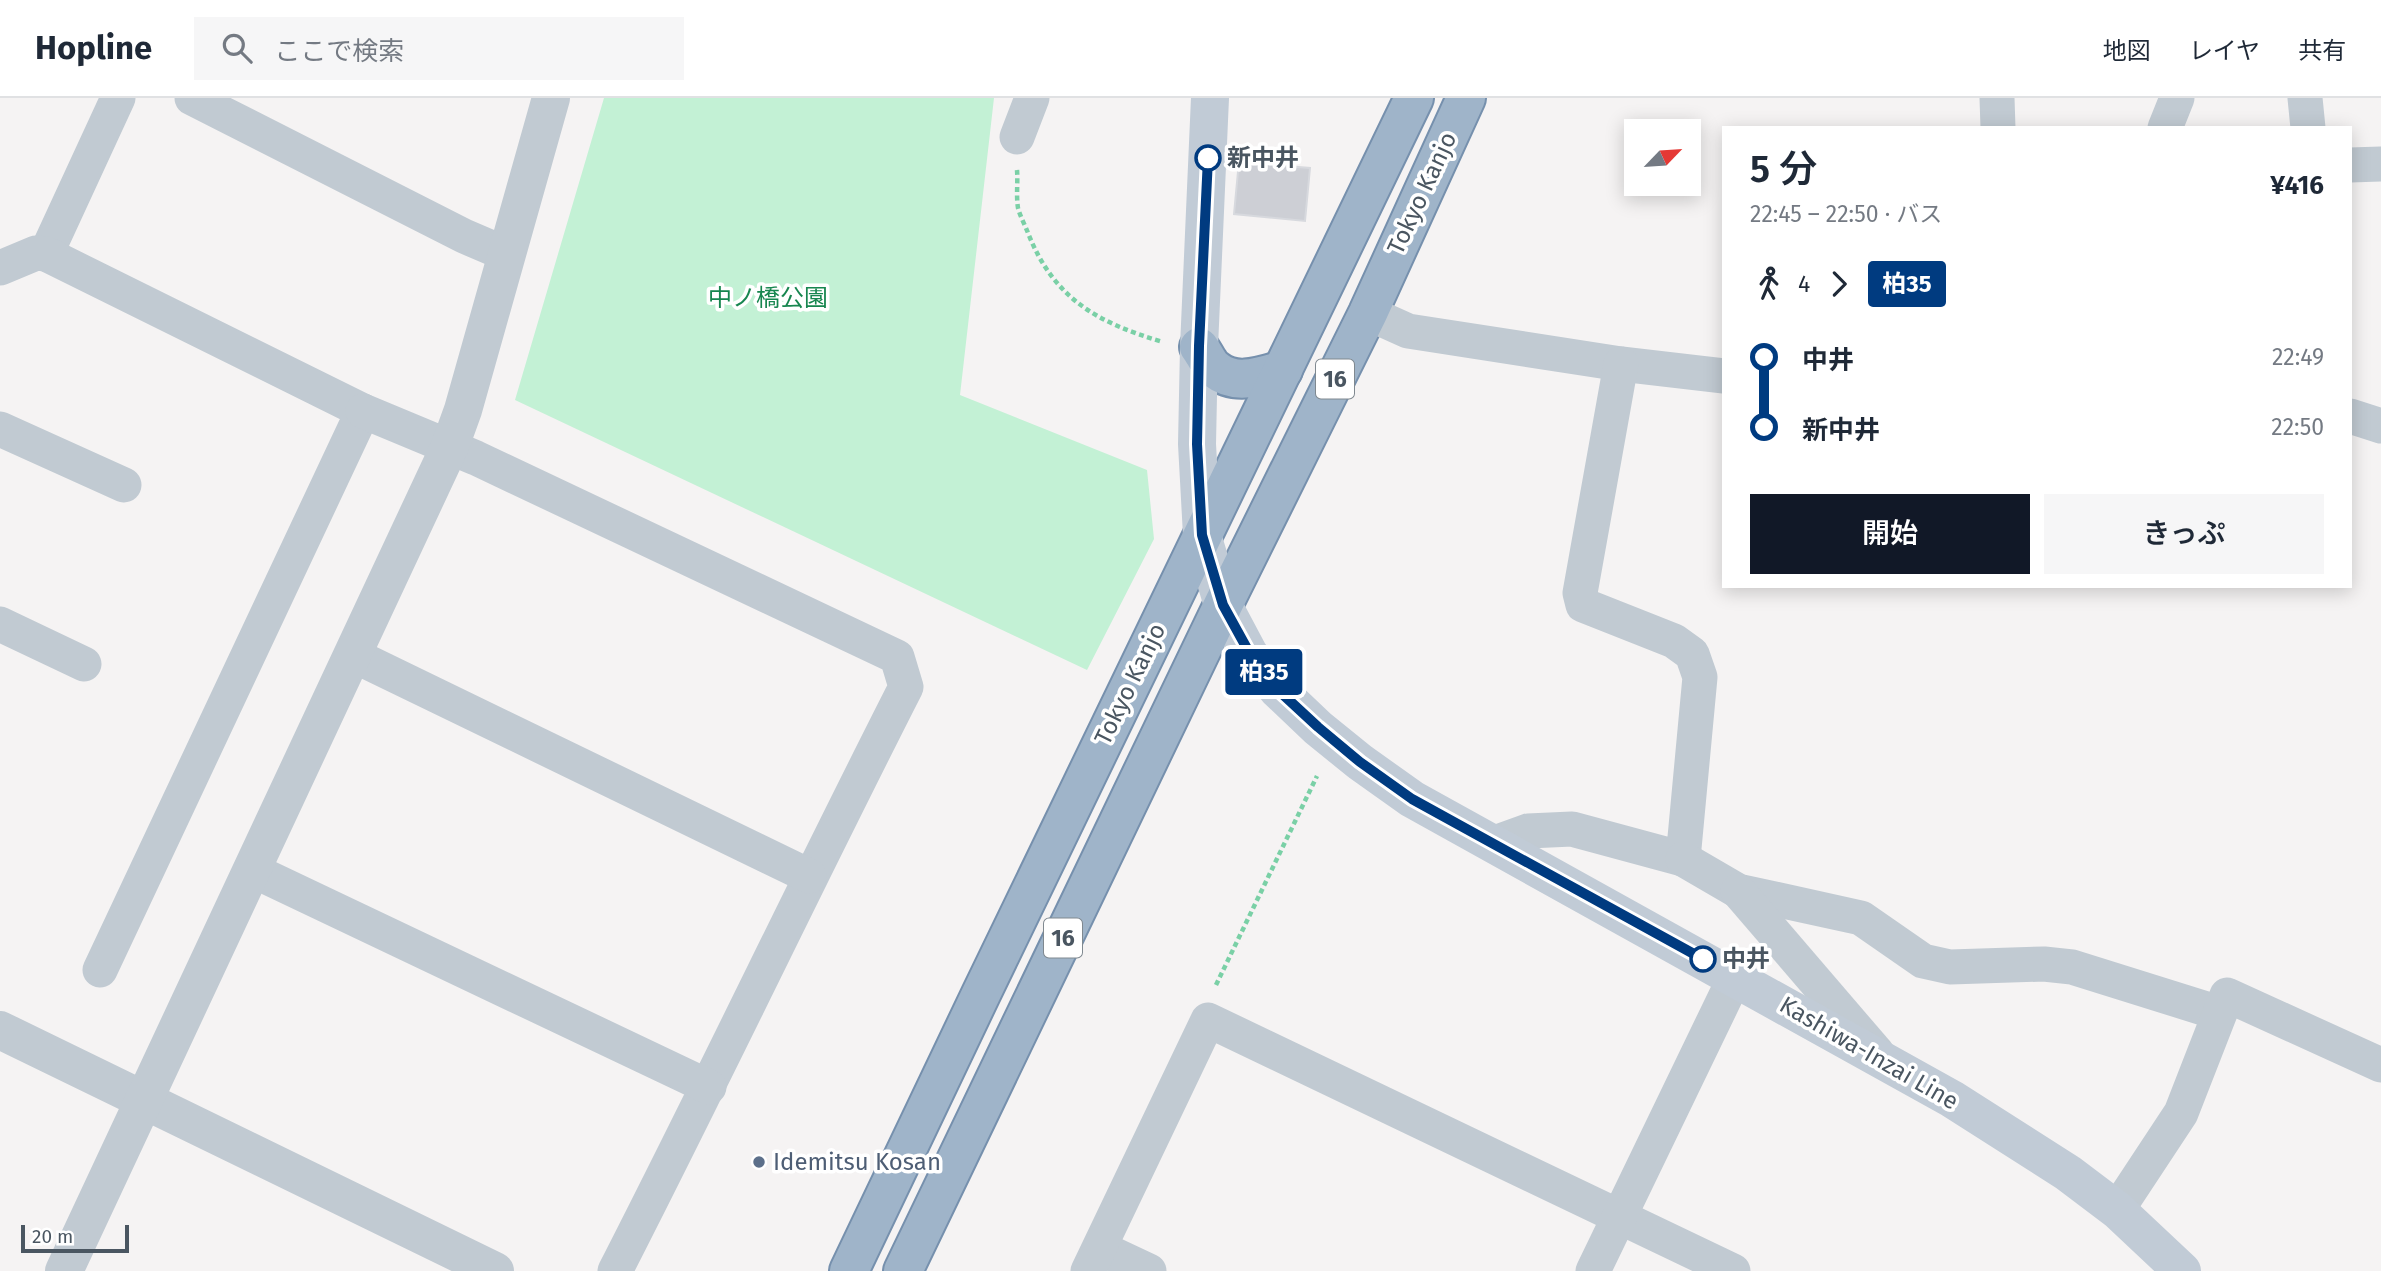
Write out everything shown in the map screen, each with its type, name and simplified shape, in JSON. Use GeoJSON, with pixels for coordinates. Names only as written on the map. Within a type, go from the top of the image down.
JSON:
{"type":"FeatureCollection","features":[{"type":"Feature","properties":{"kind":"highway","name":"Tokyo Kanjo"},"geometry":{"type":"LineString","coordinates":[[849,1271],[1414,98]]}},
{"type":"Feature","properties":{"kind":"highway","name":"Tokyo Kanjo"},"geometry":{"type":"LineString","coordinates":[[903,1271],[1223,605],[1367,313],[1466,98]]}},
{"type":"Feature","properties":{"kind":"highway"},"geometry":{"type":"LineString","coordinates":[[1199,346],[1215,370],[1236,378],[1251,380],[1283,370]]}},
{"type":"Feature","properties":{"kind":"main road","name":"Kashiwa-Inzai Line"},"geometry":{"type":"LineString","coordinates":[[1210,98],[1197,444],[1202,535],[1223,605],[1250,654],[1278,690],[1360,762],[1412,799],[1881,1059],[2028,1146],[2117,1210],[2182,1271]]}},
{"type":"Feature","properties":{"kind":"street"},"geometry":{"type":"LineString","coordinates":[[46,254],[118,98]]}},
{"type":"Feature","properties":{"kind":"street"},"geometry":{"type":"LineString","coordinates":[[192,98],[464,236],[506,254]]}},
{"type":"Feature","properties":{"kind":"street"},"geometry":{"type":"LineString","coordinates":[[64,1271],[450,446],[463,410],[551,98]]}},
{"type":"Feature","properties":{"kind":"street"},"geometry":{"type":"LineString","coordinates":[[1017,137],[1032,98]]}},
{"type":"Feature","properties":{"kind":"street"},"geometry":{"type":"LineString","coordinates":[[1997,98],[1998,126]]}},
{"type":"Feature","properties":{"kind":"street"},"geometry":{"type":"LineString","coordinates":[[2166,126],[2177,98]]}},
{"type":"Feature","properties":{"kind":"street"},"geometry":{"type":"LineString","coordinates":[[2305,98],[2308,126]]}},
{"type":"Feature","properties":{"kind":"street"},"geometry":{"type":"LineString","coordinates":[[2352,165],[2381,164]]}},
{"type":"Feature","properties":{"kind":"street"},"geometry":{"type":"LineString","coordinates":[[0,268],[36,253],[46,254],[363,411],[450,446],[897,657],[906,687],[809,876],[709,1087],[615,1271]]}},
{"type":"Feature","properties":{"kind":"street"},"geometry":{"type":"LineString","coordinates":[[1367,313],[1408,331],[1621,364],[1722,376]]}},
{"type":"Feature","properties":{"kind":"street"},"geometry":{"type":"LineString","coordinates":[[1621,364],[1580,593],[1583,605],[1674,640],[1692,654],[1700,677],[1683,859]]}},
{"type":"Feature","properties":{"kind":"street"},"geometry":{"type":"LineString","coordinates":[[100,970],[363,411]]}},
{"type":"Feature","properties":{"kind":"street"},"geometry":{"type":"LineString","coordinates":[[2352,417],[2381,426]]}},
{"type":"Feature","properties":{"kind":"street"},"geometry":{"type":"LineString","coordinates":[[0,429],[124,485]]}},
{"type":"Feature","properties":{"kind":"street"},"geometry":{"type":"LineString","coordinates":[[0,624],[85,664]]}},
{"type":"Feature","properties":{"kind":"street"},"geometry":{"type":"LineString","coordinates":[[353,654],[809,876]]}},
{"type":"Feature","properties":{"kind":"street"},"geometry":{"type":"LineString","coordinates":[[1492,844],[1528,831],[1572,829],[1683,859],[1738,891],[1861,918],[1923,961],[1950,967],[2044,964],[2072,967],[2219,1013]]}},
{"type":"Feature","properties":{"kind":"street"},"geometry":{"type":"LineString","coordinates":[[251,870],[709,1087]]}},
{"type":"Feature","properties":{"kind":"street"},"geometry":{"type":"LineString","coordinates":[[1738,891],[1881,1059]]}},
{"type":"Feature","properties":{"kind":"street"},"geometry":{"type":"LineString","coordinates":[[1593,1271],[1735,977]]}},
{"type":"Feature","properties":{"kind":"street"},"geometry":{"type":"LineString","coordinates":[[2117,1210],[2181,1113],[2227,995],[2381,1065]]}},
{"type":"Feature","properties":{"kind":"street"},"geometry":{"type":"LineString","coordinates":[[1149,1271],[1094,1259],[1208,1020],[1733,1271]]}},
{"type":"Feature","properties":{"kind":"street"},"geometry":{"type":"LineString","coordinates":[[0,1031],[495,1271]]}},
{"type":"Feature","properties":{"kind":"path"},"geometry":{"type":"LineString","coordinates":[[1017,137],[1018,207],[1050,277],[1075,302],[1114,324],[1164,342],[1199,346]]}},
{"type":"Feature","properties":{"kind":"path"},"geometry":{"type":"LineString","coordinates":[[1208,1020],[1213,989],[1318,775]]}},
{"type":"Feature","properties":{"kind":"green space","name":"中ノ橋公園"},"geometry":{"type":"Polygon","coordinates":[[[604,98],[994,98],[960,395],[1147,470],[1154,539],[1087,670],[515,400],[604,98]]]}},
{"type":"Feature","properties":{"kind":"building"},"geometry":{"type":"Polygon","coordinates":[[[1261,154],[1273,156],[1273,165],[1310,168],[1305,221],[1234,214],[1239,161],[1261,163],[1261,154]]]}},
{"type":"Feature","properties":{"kind":"bus line","name":"柏35"},"geometry":{"type":"LineString","coordinates":[[1208,158],[1197,444],[1202,535],[1223,605],[1250,654],[1278,690],[1318,727],[1360,762],[1412,799],[1703,959]]}},
{"type":"Feature","properties":{"kind":"place","name":"新中井"},"geometry":{"type":"Point","coordinates":[1208,158]}},
{"type":"Feature","properties":{"kind":"place","name":"中井"},"geometry":{"type":"Point","coordinates":[1703,959]}},
{"type":"Feature","properties":{"kind":"place","name":"Idemitsu Kosan"},"geometry":{"type":"Point","coordinates":[759,1162]}}]}
